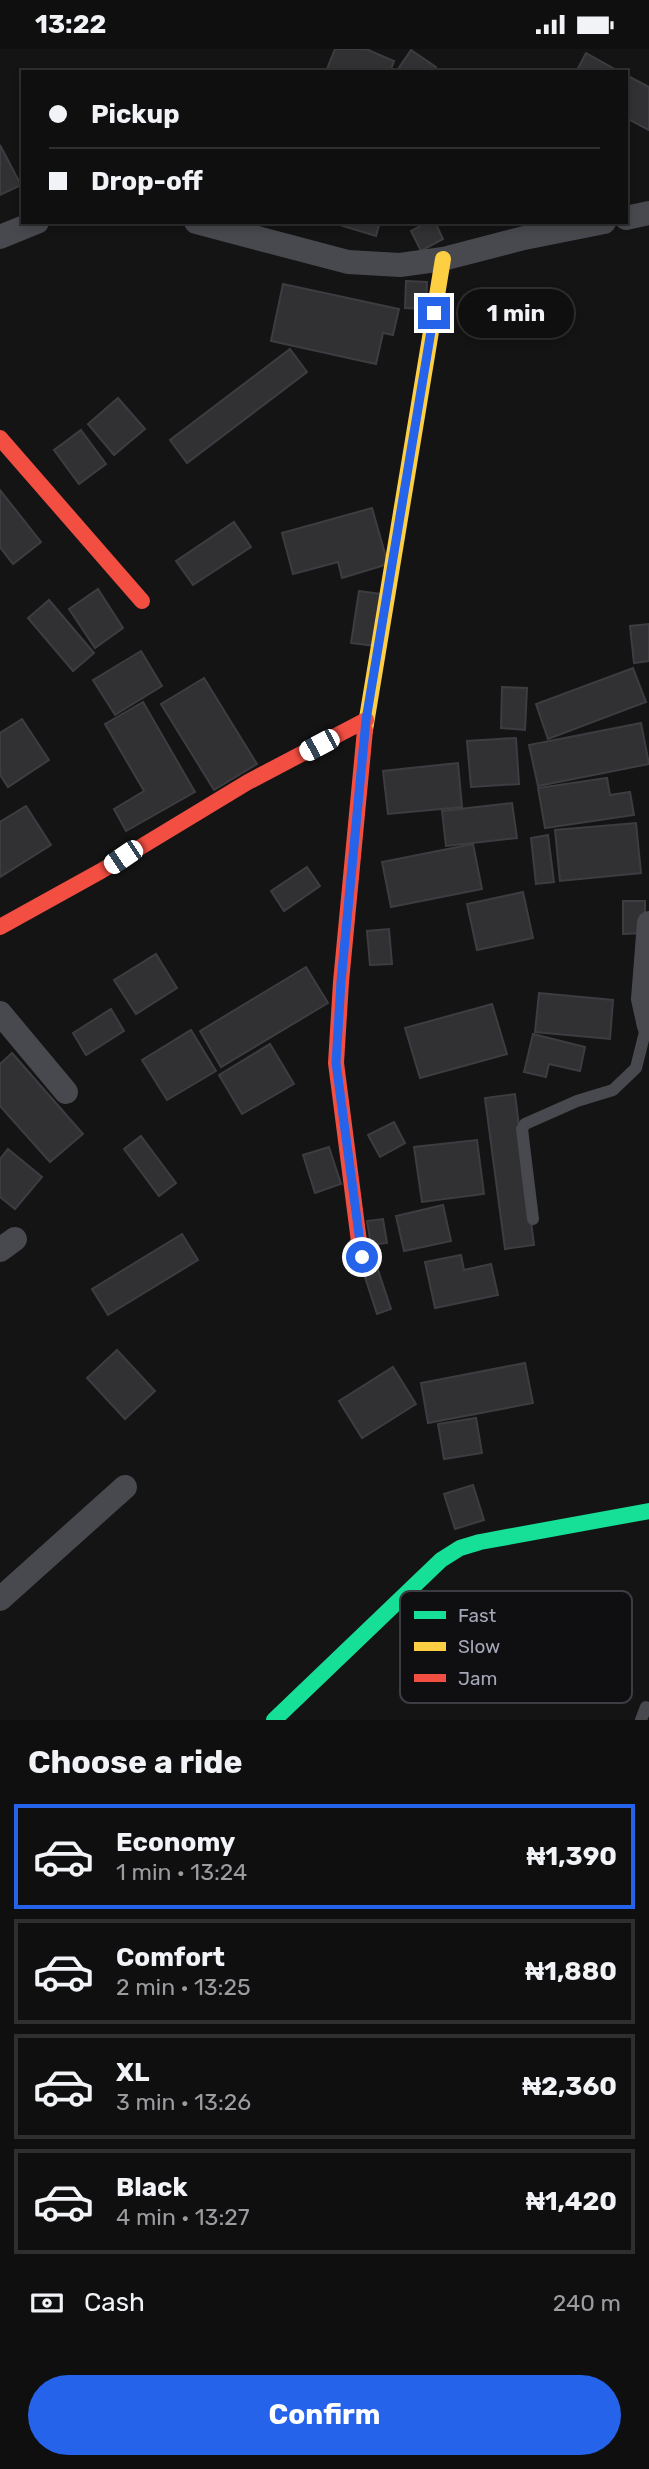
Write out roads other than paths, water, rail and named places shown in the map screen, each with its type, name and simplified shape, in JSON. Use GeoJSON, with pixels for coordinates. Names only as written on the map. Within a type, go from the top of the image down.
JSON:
{"type":"FeatureCollection","features":[{"type":"Feature","properties":{"kind":"street"},"geometry":{"type":"LineString","coordinates":[[628,218],[649,213]]}},
{"type":"Feature","properties":{"kind":"street"},"geometry":{"type":"LineString","coordinates":[[0,237],[32,224]]}},
{"type":"Feature","properties":{"kind":"street"},"geometry":{"type":"LineString","coordinates":[[204,224],[348,262],[400,265],[594,224]]}},
{"type":"Feature","properties":{"kind":"street"},"geometry":{"type":"LineString","coordinates":[[362,1257],[336,1063],[341,982],[366,720],[443,258]]}},
{"type":"Feature","properties":{"kind":"street"},"geometry":{"type":"LineString","coordinates":[[0,438],[142,601]]}},
{"type":"Feature","properties":{"kind":"street"},"geometry":{"type":"LineString","coordinates":[[0,927],[101,871],[248,782],[366,720]]}},
{"type":"Feature","properties":{"kind":"street"},"geometry":{"type":"LineString","coordinates":[[648,1025],[643,999],[649,923]]}},
{"type":"Feature","properties":{"kind":"street"},"geometry":{"type":"LineString","coordinates":[[0,1013],[66,1092]]}},
{"type":"Feature","properties":{"kind":"street"},"geometry":{"type":"LineString","coordinates":[[0,1599],[125,1487]]}},
{"type":"Feature","properties":{"kind":"street"},"geometry":{"type":"LineString","coordinates":[[409,1591],[441,1560],[460,1548],[649,1511]]}},
{"type":"Feature","properties":{"kind":"street"},"geometry":{"type":"LineString","coordinates":[[274,1720],[400,1599]]}},
{"type":"Feature","properties":{"kind":"lane"},"geometry":{"type":"LineString","coordinates":[[533,1219],[522,1129],[525,1124],[577,1101],[613,1090],[636,1068],[648,1025]]}}]}
